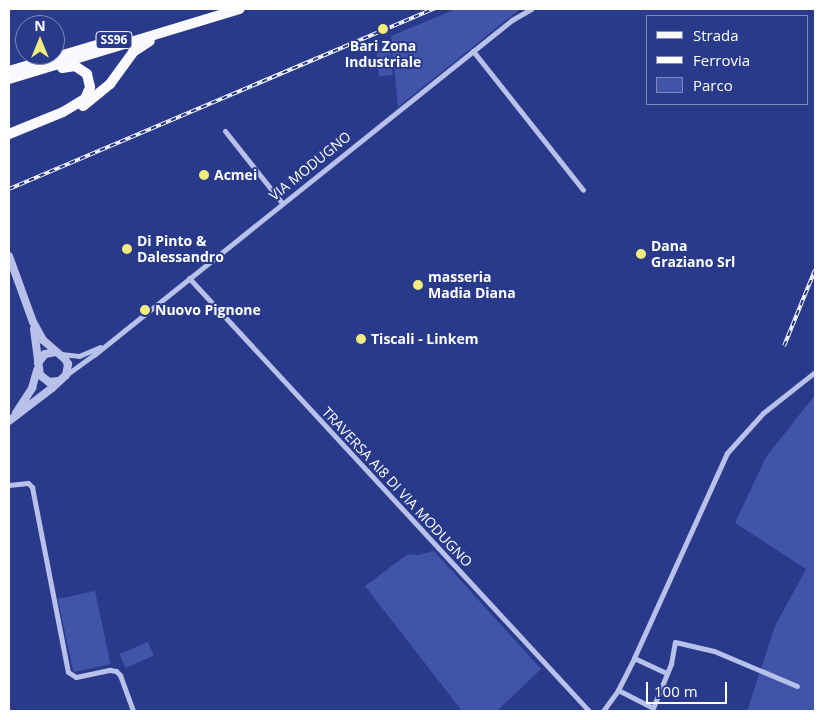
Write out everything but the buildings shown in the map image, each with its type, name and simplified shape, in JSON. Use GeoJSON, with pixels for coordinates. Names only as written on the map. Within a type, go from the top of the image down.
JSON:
{"type":"FeatureCollection","features":[{"type":"Feature","properties":{"kind":"main road","name":"SS96"},"geometry":{"type":"LineString","coordinates":[[9,71],[218,9]]}},
{"type":"Feature","properties":{"kind":"main road","name":"SS96"},"geometry":{"type":"LineString","coordinates":[[9,79],[240,9]]}},
{"type":"Feature","properties":{"kind":"main road"},"geometry":{"type":"LineString","coordinates":[[63,112],[85,105],[100,94],[140,46],[185,30],[196,22]]}},
{"type":"Feature","properties":{"kind":"main road"},"geometry":{"type":"LineString","coordinates":[[9,79],[34,76],[68,66],[82,69],[89,80],[88,94],[82,102],[12,134]]}},
{"type":"Feature","properties":{"kind":"street","name":"VIA MODUGNO"},"geometry":{"type":"LineString","coordinates":[[66,375],[518,15],[531,9]]}},
{"type":"Feature","properties":{"kind":"street"},"geometry":{"type":"LineString","coordinates":[[473,51],[583,190]]}},
{"type":"Feature","properties":{"kind":"street"},"geometry":{"type":"LineString","coordinates":[[226,131],[282,203]]}},
{"type":"Feature","properties":{"kind":"street"},"geometry":{"type":"LineString","coordinates":[[9,256],[33,322],[43,340],[68,364],[66,375],[10,420]]}},
{"type":"Feature","properties":{"kind":"street","name":"TRAVERSA AI8 DI VIA MODUGNO"},"geometry":{"type":"LineString","coordinates":[[188,278],[589,711]]}},
{"type":"Feature","properties":{"kind":"street"},"geometry":{"type":"LineString","coordinates":[[33,322],[38,366],[43,379],[49,382],[58,381]]}},
{"type":"Feature","properties":{"kind":"street","name":"VIA MODUGNO"},"geometry":{"type":"LineString","coordinates":[[58,353],[79,356],[105,344]]}},
{"type":"Feature","properties":{"kind":"street"},"geometry":{"type":"LineString","coordinates":[[10,420],[27,398],[38,366],[45,354],[58,353]]}},
{"type":"Feature","properties":{"kind":"street"},"geometry":{"type":"LineString","coordinates":[[603,711],[618,690],[634,658],[727,453],[763,413],[815,372]]}},
{"type":"Feature","properties":{"kind":"street"},"geometry":{"type":"LineString","coordinates":[[9,485],[28,482],[32,487],[68,672],[76,677],[110,670],[116,671],[120,675],[133,711]]}},
{"type":"Feature","properties":{"kind":"street"},"geometry":{"type":"LineString","coordinates":[[618,690],[653,708],[672,660],[675,642],[714,651],[797,686]]}},
{"type":"Feature","properties":{"kind":"street"},"geometry":{"type":"LineString","coordinates":[[634,658],[666,673]]}},
{"type":"Feature","properties":{"kind":"green space"},"geometry":{"type":"Polygon","coordinates":[[[456,9],[520,9],[398,107],[391,36],[456,9]]]}},
{"type":"Feature","properties":{"kind":"green space"},"geometry":{"type":"Polygon","coordinates":[[[390,47],[393,75],[379,76],[376,48],[390,47]]]}},
{"type":"Feature","properties":{"kind":"green space"},"geometry":{"type":"Polygon","coordinates":[[[815,395],[815,711],[747,711],[775,626],[806,569],[735,523],[766,457],[815,395]]]}},
{"type":"Feature","properties":{"kind":"green space"},"geometry":{"type":"Polygon","coordinates":[[[434,551],[541,669],[497,711],[462,711],[365,586],[408,554],[418,555],[434,551]]]}},
{"type":"Feature","properties":{"kind":"green space"},"geometry":{"type":"Polygon","coordinates":[[[95,591],[111,664],[73,672],[58,599],[95,591]]]}},
{"type":"Feature","properties":{"kind":"green space"},"geometry":{"type":"Polygon","coordinates":[[[148,642],[154,656],[125,668],[119,654],[148,642]]]}},
{"type":"Feature","properties":{"kind":"railway"},"geometry":{"type":"LineString","coordinates":[[9,189],[434,9]]}},
{"type":"Feature","properties":{"kind":"railway"},"geometry":{"type":"LineString","coordinates":[[784,346],[815,270]]}},
{"type":"Feature","properties":{"kind":"place","name":"Bari Zona Industriale"},"geometry":{"type":"Point","coordinates":[383,29]}},
{"type":"Feature","properties":{"kind":"place","name":"Acmei"},"geometry":{"type":"Point","coordinates":[204,175]}},
{"type":"Feature","properties":{"kind":"place","name":"Di Pinto & Dalessandro"},"geometry":{"type":"Point","coordinates":[127,249]}},
{"type":"Feature","properties":{"kind":"place","name":"Dana Graziano Srl"},"geometry":{"type":"Point","coordinates":[641,254]}},
{"type":"Feature","properties":{"kind":"place","name":"masseria Madia Diana"},"geometry":{"type":"Point","coordinates":[418,285]}},
{"type":"Feature","properties":{"kind":"place","name":"Nuovo Pignone"},"geometry":{"type":"Point","coordinates":[145,310]}},
{"type":"Feature","properties":{"kind":"place","name":"Tiscali - Linkem"},"geometry":{"type":"Point","coordinates":[361,339]}}]}
